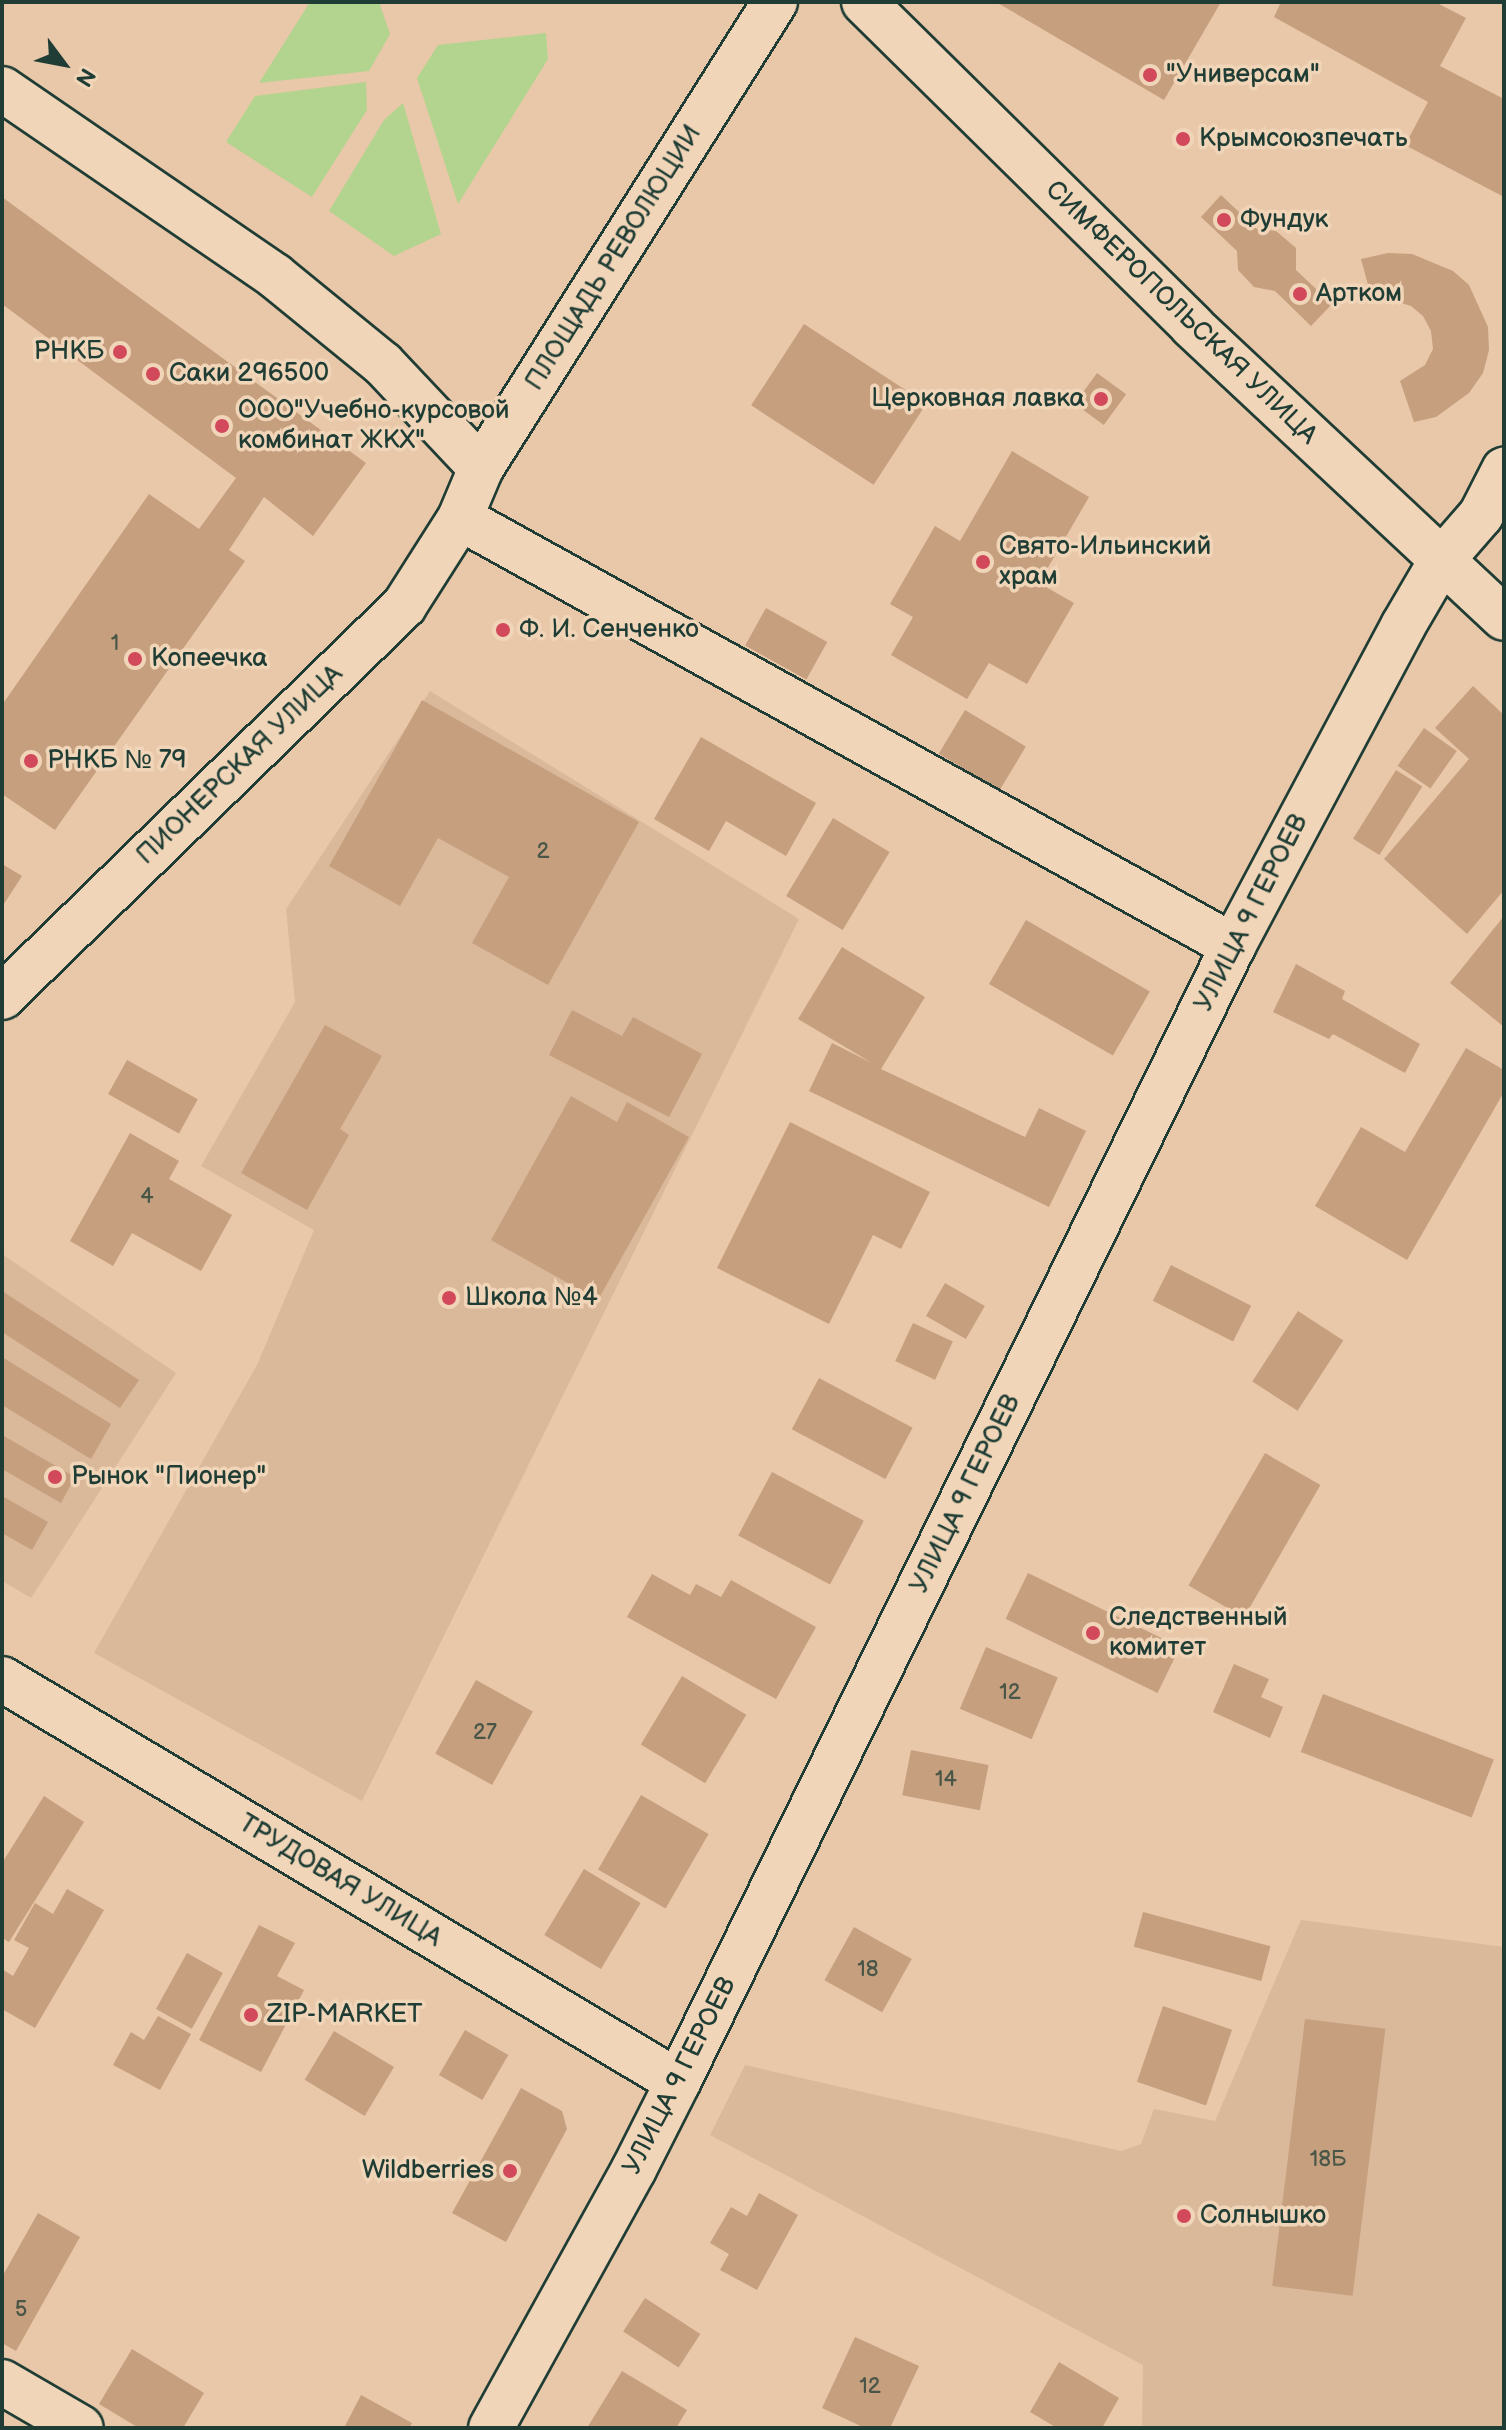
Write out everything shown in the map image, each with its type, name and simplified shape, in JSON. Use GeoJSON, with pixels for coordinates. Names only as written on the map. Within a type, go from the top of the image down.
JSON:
{"type":"FeatureCollection","features":[{"type":"Feature","properties":{"kind":"street","name":"ПЛОЩАДЬ РЕВОЛЮЦИИ"},"geometry":{"type":"LineString","coordinates":[[460,518],[481,468],[775,2]]}},
{"type":"Feature","properties":{"kind":"street","name":"СИМФЕРОПОЛЬСКАЯ УЛИЦА"},"geometry":{"type":"LineString","coordinates":[[864,2],[1192,326],[1504,618]]}},
{"type":"Feature","properties":{"kind":"street"},"geometry":{"type":"LineString","coordinates":[[2,89],[275,276],[383,364],[481,468]]}},
{"type":"Feature","properties":{"kind":"street","name":"УЛИЦА 9 ГЕРОЕВ"},"geometry":{"type":"LineString","coordinates":[[491,2428],[634,2169],[678,2082],[1233,946],[1388,653],[1441,561],[1481,515],[1504,470]]}},
{"type":"Feature","properties":{"kind":"street"},"geometry":{"type":"LineString","coordinates":[[460,518],[1233,946]]}},
{"type":"Feature","properties":{"kind":"street","name":"ПИОНЕРСКАЯ УЛИЦА"},"geometry":{"type":"LineString","coordinates":[[2,997],[404,606],[460,518]]}},
{"type":"Feature","properties":{"kind":"street","name":"ТРУДОВАЯ УЛИЦА"},"geometry":{"type":"LineString","coordinates":[[2,1679],[678,2082]]}},
{"type":"Feature","properties":{"kind":"street"},"geometry":{"type":"LineString","coordinates":[[18,2403],[81,2428]]}},
{"type":"Feature","properties":{"kind":"shaded area","name":"Школа №4"},"geometry":{"type":"Polygon","coordinates":[[[430,691],[799,919],[362,1801],[94,1653],[257,1365],[314,1230],[201,1166],[295,1002],[286,909],[430,691]]]}},
{"type":"Feature","properties":{"kind":"shaded area","name":"Рынок \"Пионер\""},"geometry":{"type":"Polygon","coordinates":[[[2,1254],[176,1373],[31,1598],[2,1581],[2,1254]]]}},
{"type":"Feature","properties":{"kind":"shaded area","name":"Солнышко"},"geometry":{"type":"Polygon","coordinates":[[[1301,1920],[1504,1947],[1504,2428],[1142,2428],[1143,2365],[710,2135],[745,2065],[1121,2151],[1141,2144],[1154,2109],[1215,2121],[1301,1920]]]}},
{"type":"Feature","properties":{"kind":"green space"},"geometry":{"type":"Polygon","coordinates":[[[310,2],[379,2],[390,34],[369,71],[259,83],[310,2]]]}},
{"type":"Feature","properties":{"kind":"green space"},"geometry":{"type":"Polygon","coordinates":[[[546,33],[548,59],[458,204],[417,78],[438,45],[546,33]]]}},
{"type":"Feature","properties":{"kind":"green space"},"geometry":{"type":"Polygon","coordinates":[[[366,82],[367,110],[312,197],[226,142],[255,96],[366,82]]]}},
{"type":"Feature","properties":{"kind":"green space"},"geometry":{"type":"Polygon","coordinates":[[[403,103],[441,234],[394,256],[329,211],[384,120],[403,103]]]}},
{"type":"Feature","properties":{"kind":"building","name":"\"Универсам\""},"geometry":{"type":"Polygon","coordinates":[[[996,2],[1221,2],[1164,100],[996,2]]]}},
{"type":"Feature","properties":{"kind":"building"},"geometry":{"type":"Polygon","coordinates":[[[1281,2],[1435,2],[1466,18],[1440,66],[1504,99],[1504,197],[1405,145],[1428,102],[1274,17],[1281,2]]]}},
{"type":"Feature","properties":{"kind":"building"},"geometry":{"type":"Polygon","coordinates":[[[1221,195],[1257,229],[1276,231],[1296,248],[1296,270],[1332,304],[1311,326],[1275,291],[1254,287],[1238,270],[1237,251],[1201,217],[1221,195]]]}},
{"type":"Feature","properties":{"kind":"building"},"geometry":{"type":"Polygon","coordinates":[[[2,197],[366,463],[313,536],[264,497],[229,550],[245,561],[55,830],[2,794],[2,705],[149,494],[199,529],[236,478],[2,304],[2,197]]]}},
{"type":"Feature","properties":{"kind":"building"},"geometry":{"type":"Polygon","coordinates":[[[1388,253],[1412,254],[1453,271],[1469,285],[1488,327],[1489,350],[1483,373],[1469,393],[1436,417],[1414,422],[1400,381],[1425,365],[1433,349],[1431,331],[1423,316],[1411,306],[1395,301],[1373,303],[1361,259],[1388,253]]]}},
{"type":"Feature","properties":{"kind":"building"},"geometry":{"type":"Polygon","coordinates":[[[804,324],[926,404],[874,485],[751,405],[804,324]]]}},
{"type":"Feature","properties":{"kind":"building","name":"Церковная лавка"},"geometry":{"type":"Polygon","coordinates":[[[1097,373],[1126,394],[1104,425],[1075,404],[1097,373]]]}},
{"type":"Feature","properties":{"kind":"building","name":"Свято-Ильинский храм"},"geometry":{"type":"Polygon","coordinates":[[[1012,451],[1089,497],[1039,583],[1074,603],[1027,684],[989,663],[967,699],[891,655],[913,617],[890,604],[935,526],[960,541],[1012,451]]]}},
{"type":"Feature","properties":{"kind":"building"},"geometry":{"type":"Polygon","coordinates":[[[766,608],[827,642],[806,680],[745,646],[766,608]]]}},
{"type":"Feature","properties":{"kind":"building"},"geometry":{"type":"Polygon","coordinates":[[[1473,686],[1504,715],[1504,890],[1467,934],[1384,859],[1469,759],[1435,728],[1473,686]]]}},
{"type":"Feature","properties":{"kind":"building"},"geometry":{"type":"Polygon","coordinates":[[[422,700],[639,822],[548,985],[472,943],[509,877],[438,838],[400,906],[329,866],[422,700]]]}},
{"type":"Feature","properties":{"kind":"building"},"geometry":{"type":"Polygon","coordinates":[[[965,710],[1026,747],[1000,790],[939,754],[965,710]]]}},
{"type":"Feature","properties":{"kind":"building"},"geometry":{"type":"Polygon","coordinates":[[[1424,728],[1457,751],[1430,789],[1398,766],[1424,728]]]}},
{"type":"Feature","properties":{"kind":"building"},"geometry":{"type":"Polygon","coordinates":[[[701,737],[816,803],[786,856],[726,821],[709,851],[654,819],[701,737]]]}},
{"type":"Feature","properties":{"kind":"building"},"geometry":{"type":"Polygon","coordinates":[[[1396,770],[1422,786],[1379,855],[1353,839],[1396,770]]]}},
{"type":"Feature","properties":{"kind":"building"},"geometry":{"type":"Polygon","coordinates":[[[833,818],[890,852],[843,930],[786,896],[833,818]]]}},
{"type":"Feature","properties":{"kind":"building"},"geometry":{"type":"Polygon","coordinates":[[[2,864],[22,876],[2,907],[2,864]]]}},
{"type":"Feature","properties":{"kind":"building"},"geometry":{"type":"Polygon","coordinates":[[[1504,916],[1504,1027],[1450,983],[1504,916]]]}},
{"type":"Feature","properties":{"kind":"building"},"geometry":{"type":"Polygon","coordinates":[[[1026,920],[1150,991],[1113,1056],[989,984],[1026,920]]]}},
{"type":"Feature","properties":{"kind":"building"},"geometry":{"type":"Polygon","coordinates":[[[842,947],[925,997],[881,1069],[1025,1137],[1039,1108],[1086,1131],[1049,1207],[809,1091],[832,1043],[872,1063],[798,1019],[842,947]]]}},
{"type":"Feature","properties":{"kind":"building"},"geometry":{"type":"Polygon","coordinates":[[[1296,964],[1345,991],[1342,999],[1420,1044],[1405,1073],[1333,1034],[1329,1039],[1273,1012],[1296,964]]]}},
{"type":"Feature","properties":{"kind":"building"},"geometry":{"type":"Polygon","coordinates":[[[572,1010],[622,1036],[633,1017],[702,1054],[669,1117],[549,1055],[572,1010]]]}},
{"type":"Feature","properties":{"kind":"building"},"geometry":{"type":"Polygon","coordinates":[[[325,1025],[382,1056],[340,1129],[349,1135],[307,1210],[241,1173],[325,1025]]]}},
{"type":"Feature","properties":{"kind":"building"},"geometry":{"type":"Polygon","coordinates":[[[1466,1048],[1504,1070],[1504,1092],[1407,1260],[1315,1206],[1361,1127],[1405,1152],[1466,1048]]]}},
{"type":"Feature","properties":{"kind":"building"},"geometry":{"type":"Polygon","coordinates":[[[127,1060],[198,1099],[179,1133],[108,1094],[127,1060]]]}},
{"type":"Feature","properties":{"kind":"building"},"geometry":{"type":"Polygon","coordinates":[[[571,1096],[617,1122],[627,1102],[689,1137],[598,1300],[491,1240],[571,1096]]]}},
{"type":"Feature","properties":{"kind":"building"},"geometry":{"type":"Polygon","coordinates":[[[790,1122],[930,1192],[901,1249],[873,1235],[829,1324],[717,1268],[790,1122]]]}},
{"type":"Feature","properties":{"kind":"building"},"geometry":{"type":"Polygon","coordinates":[[[130,1133],[179,1161],[169,1179],[232,1215],[201,1271],[132,1233],[113,1266],[70,1241],[130,1133]]]}},
{"type":"Feature","properties":{"kind":"building"},"geometry":{"type":"Polygon","coordinates":[[[1171,1265],[1251,1306],[1233,1341],[1153,1301],[1171,1265]]]}},
{"type":"Feature","properties":{"kind":"building"},"geometry":{"type":"Polygon","coordinates":[[[945,1283],[985,1306],[966,1339],[926,1316],[945,1283]]]}},
{"type":"Feature","properties":{"kind":"building"},"geometry":{"type":"Polygon","coordinates":[[[2,1291],[139,1380],[120,1408],[2,1332],[2,1291]]]}},
{"type":"Feature","properties":{"kind":"building"},"geometry":{"type":"Polygon","coordinates":[[[1298,1311],[1343,1340],[1298,1411],[1252,1381],[1298,1311]]]}},
{"type":"Feature","properties":{"kind":"building"},"geometry":{"type":"Polygon","coordinates":[[[913,1323],[953,1342],[935,1380],[895,1361],[913,1323]]]}},
{"type":"Feature","properties":{"kind":"building"},"geometry":{"type":"Polygon","coordinates":[[[2,1357],[111,1424],[91,1459],[2,1405],[2,1357]]]}},
{"type":"Feature","properties":{"kind":"building"},"geometry":{"type":"Polygon","coordinates":[[[819,1378],[913,1428],[885,1479],[792,1429],[819,1378]]]}},
{"type":"Feature","properties":{"kind":"building"},"geometry":{"type":"Polygon","coordinates":[[[2,1435],[75,1477],[61,1503],[2,1469],[2,1435]]]}},
{"type":"Feature","properties":{"kind":"building"},"geometry":{"type":"Polygon","coordinates":[[[1265,1453],[1320,1485],[1244,1618],[1188,1586],[1265,1453]]]}},
{"type":"Feature","properties":{"kind":"building"},"geometry":{"type":"Polygon","coordinates":[[[772,1472],[864,1521],[830,1584],[738,1536],[772,1472]]]}},
{"type":"Feature","properties":{"kind":"building"},"geometry":{"type":"Polygon","coordinates":[[[2,1496],[48,1522],[32,1550],[2,1533],[2,1496]]]}},
{"type":"Feature","properties":{"kind":"building","name":"Следственный комитет"},"geometry":{"type":"Polygon","coordinates":[[[1028,1573],[1180,1647],[1158,1693],[1006,1619],[1028,1573]]]}},
{"type":"Feature","properties":{"kind":"building"},"geometry":{"type":"Polygon","coordinates":[[[652,1574],[690,1595],[696,1584],[721,1597],[731,1580],[816,1627],[776,1699],[627,1617],[652,1574]]]}},
{"type":"Feature","properties":{"kind":"building"},"geometry":{"type":"Polygon","coordinates":[[[986,1647],[1058,1677],[1032,1739],[960,1709],[986,1647]]]}},
{"type":"Feature","properties":{"kind":"building"},"geometry":{"type":"Polygon","coordinates":[[[1234,1664],[1269,1679],[1261,1697],[1283,1707],[1270,1738],[1213,1712],[1234,1664]]]}},
{"type":"Feature","properties":{"kind":"building"},"geometry":{"type":"Polygon","coordinates":[[[682,1676],[746,1715],[705,1783],[641,1745],[682,1676]]]}},
{"type":"Feature","properties":{"kind":"building"},"geometry":{"type":"Polygon","coordinates":[[[476,1680],[533,1712],[492,1785],[435,1753],[476,1680]]]}},
{"type":"Feature","properties":{"kind":"building"},"geometry":{"type":"Polygon","coordinates":[[[1323,1694],[1494,1760],[1472,1817],[1301,1752],[1323,1694]]]}},
{"type":"Feature","properties":{"kind":"building"},"geometry":{"type":"Polygon","coordinates":[[[911,1750],[989,1765],[980,1810],[902,1795],[911,1750]]]}},
{"type":"Feature","properties":{"kind":"building"},"geometry":{"type":"Polygon","coordinates":[[[641,1795],[709,1834],[666,1908],[598,1869],[641,1795]]]}},
{"type":"Feature","properties":{"kind":"building"},"geometry":{"type":"Polygon","coordinates":[[[44,1796],[84,1822],[9,1942],[2,1938],[2,1863],[44,1796]]]}},
{"type":"Feature","properties":{"kind":"building"},"geometry":{"type":"Polygon","coordinates":[[[584,1869],[641,1903],[601,1969],[544,1935],[584,1869]]]}},
{"type":"Feature","properties":{"kind":"building"},"geometry":{"type":"Polygon","coordinates":[[[67,1889],[104,1910],[35,2028],[2,2009],[2,1969],[13,1976],[29,1948],[14,1940],[35,1903],[53,1914],[67,1889]]]}},
{"type":"Feature","properties":{"kind":"building"},"geometry":{"type":"Polygon","coordinates":[[[1143,1912],[1271,1946],[1261,1981],[1134,1947],[1143,1912]]]}},
{"type":"Feature","properties":{"kind":"building","name":"ZIP-MARKET"},"geometry":{"type":"Polygon","coordinates":[[[259,1925],[295,1943],[277,1976],[304,1990],[261,2072],[199,2040],[259,1925]]]}},
{"type":"Feature","properties":{"kind":"building"},"geometry":{"type":"Polygon","coordinates":[[[854,1927],[912,1959],[882,2012],[824,1980],[854,1927]]]}},
{"type":"Feature","properties":{"kind":"building"},"geometry":{"type":"Polygon","coordinates":[[[187,1953],[223,1973],[192,2029],[156,2009],[187,1953]]]}},
{"type":"Feature","properties":{"kind":"building"},"geometry":{"type":"Polygon","coordinates":[[[1163,2006],[1232,2030],[1206,2105],[1137,2082],[1163,2006]]]}},
{"type":"Feature","properties":{"kind":"building"},"geometry":{"type":"Polygon","coordinates":[[[158,2016],[191,2034],[160,2090],[113,2065],[131,2032],[144,2040],[158,2016]]]}},
{"type":"Feature","properties":{"kind":"building"},"geometry":{"type":"Polygon","coordinates":[[[1305,2019],[1385,2029],[1353,2296],[1272,2286],[1305,2019]]]}},
{"type":"Feature","properties":{"kind":"building"},"geometry":{"type":"Polygon","coordinates":[[[465,2030],[508,2055],[482,2100],[439,2075],[465,2030]]]}},
{"type":"Feature","properties":{"kind":"building"},"geometry":{"type":"Polygon","coordinates":[[[334,2031],[394,2067],[365,2116],[305,2080],[334,2031]]]}},
{"type":"Feature","properties":{"kind":"building","name":"Wildberries"},"geometry":{"type":"Polygon","coordinates":[[[521,2088],[562,2111],[567,2129],[506,2242],[452,2213],[521,2088]]]}},
{"type":"Feature","properties":{"kind":"building"},"geometry":{"type":"Polygon","coordinates":[[[759,2193],[798,2215],[757,2290],[720,2270],[729,2254],[710,2243],[731,2207],[747,2216],[759,2193]]]}},
{"type":"Feature","properties":{"kind":"building"},"geometry":{"type":"Polygon","coordinates":[[[38,2213],[80,2237],[16,2351],[2,2343],[2,2277],[38,2213]]]}},
{"type":"Feature","properties":{"kind":"building"},"geometry":{"type":"Polygon","coordinates":[[[645,2298],[700,2334],[679,2367],[623,2332],[645,2298]]]}},
{"type":"Feature","properties":{"kind":"building"},"geometry":{"type":"Polygon","coordinates":[[[855,2337],[919,2366],[890,2428],[865,2428],[822,2408],[855,2337]]]}},
{"type":"Feature","properties":{"kind":"building"},"geometry":{"type":"Polygon","coordinates":[[[132,2349],[204,2393],[183,2428],[139,2428],[99,2404],[132,2349]]]}},
{"type":"Feature","properties":{"kind":"building"},"geometry":{"type":"Polygon","coordinates":[[[1059,2362],[1119,2398],[1102,2428],[1057,2428],[1030,2412],[1059,2362]]]}},
{"type":"Feature","properties":{"kind":"building"},"geometry":{"type":"Polygon","coordinates":[[[622,2371],[687,2410],[676,2428],[587,2428],[622,2371]]]}},
{"type":"Feature","properties":{"kind":"building"},"geometry":{"type":"Polygon","coordinates":[[[361,2395],[412,2423],[409,2428],[344,2428],[361,2395]]]}},
{"type":"Feature","properties":{"kind":"place","name":"\"Универсам\""},"geometry":{"type":"Point","coordinates":[1150,75]}},
{"type":"Feature","properties":{"kind":"place","name":"Крымсоюзпечать"},"geometry":{"type":"Point","coordinates":[1183,139]}},
{"type":"Feature","properties":{"kind":"place","name":"Фундук"},"geometry":{"type":"Point","coordinates":[1224,220]}},
{"type":"Feature","properties":{"kind":"place","name":"Артком"},"geometry":{"type":"Point","coordinates":[1300,294]}},
{"type":"Feature","properties":{"kind":"place","name":"РНКБ"},"geometry":{"type":"Point","coordinates":[120,352]}},
{"type":"Feature","properties":{"kind":"place","name":"Саки 296500"},"geometry":{"type":"Point","coordinates":[153,374]}},
{"type":"Feature","properties":{"kind":"place","name":"Церковная лавка"},"geometry":{"type":"Point","coordinates":[1101,399]}},
{"type":"Feature","properties":{"kind":"place","name":"ООО\"Учебно-курсовой комбинат ЖКХ\""},"geometry":{"type":"Point","coordinates":[222,426]}},
{"type":"Feature","properties":{"kind":"place","name":"Свято-Ильинский храм"},"geometry":{"type":"Point","coordinates":[983,562]}},
{"type":"Feature","properties":{"kind":"place","name":"Ф. И. Сенченко"},"geometry":{"type":"Point","coordinates":[503,630]}},
{"type":"Feature","properties":{"kind":"place","name":"Копеечка"},"geometry":{"type":"Point","coordinates":[135,659]}},
{"type":"Feature","properties":{"kind":"place","name":"РНКБ № 79"},"geometry":{"type":"Point","coordinates":[31,761]}},
{"type":"Feature","properties":{"kind":"place","name":"Школа №4"},"geometry":{"type":"Point","coordinates":[449,1298]}},
{"type":"Feature","properties":{"kind":"place","name":"Рынок \"Пионер\""},"geometry":{"type":"Point","coordinates":[55,1477]}},
{"type":"Feature","properties":{"kind":"place","name":"Следственный комитет"},"geometry":{"type":"Point","coordinates":[1093,1633]}},
{"type":"Feature","properties":{"kind":"place","name":"ZIP-MARKET"},"geometry":{"type":"Point","coordinates":[251,2015]}},
{"type":"Feature","properties":{"kind":"place","name":"Wildberries"},"geometry":{"type":"Point","coordinates":[510,2171]}},
{"type":"Feature","properties":{"kind":"place","name":"Солнышко"},"geometry":{"type":"Point","coordinates":[1184,2216]}}]}
